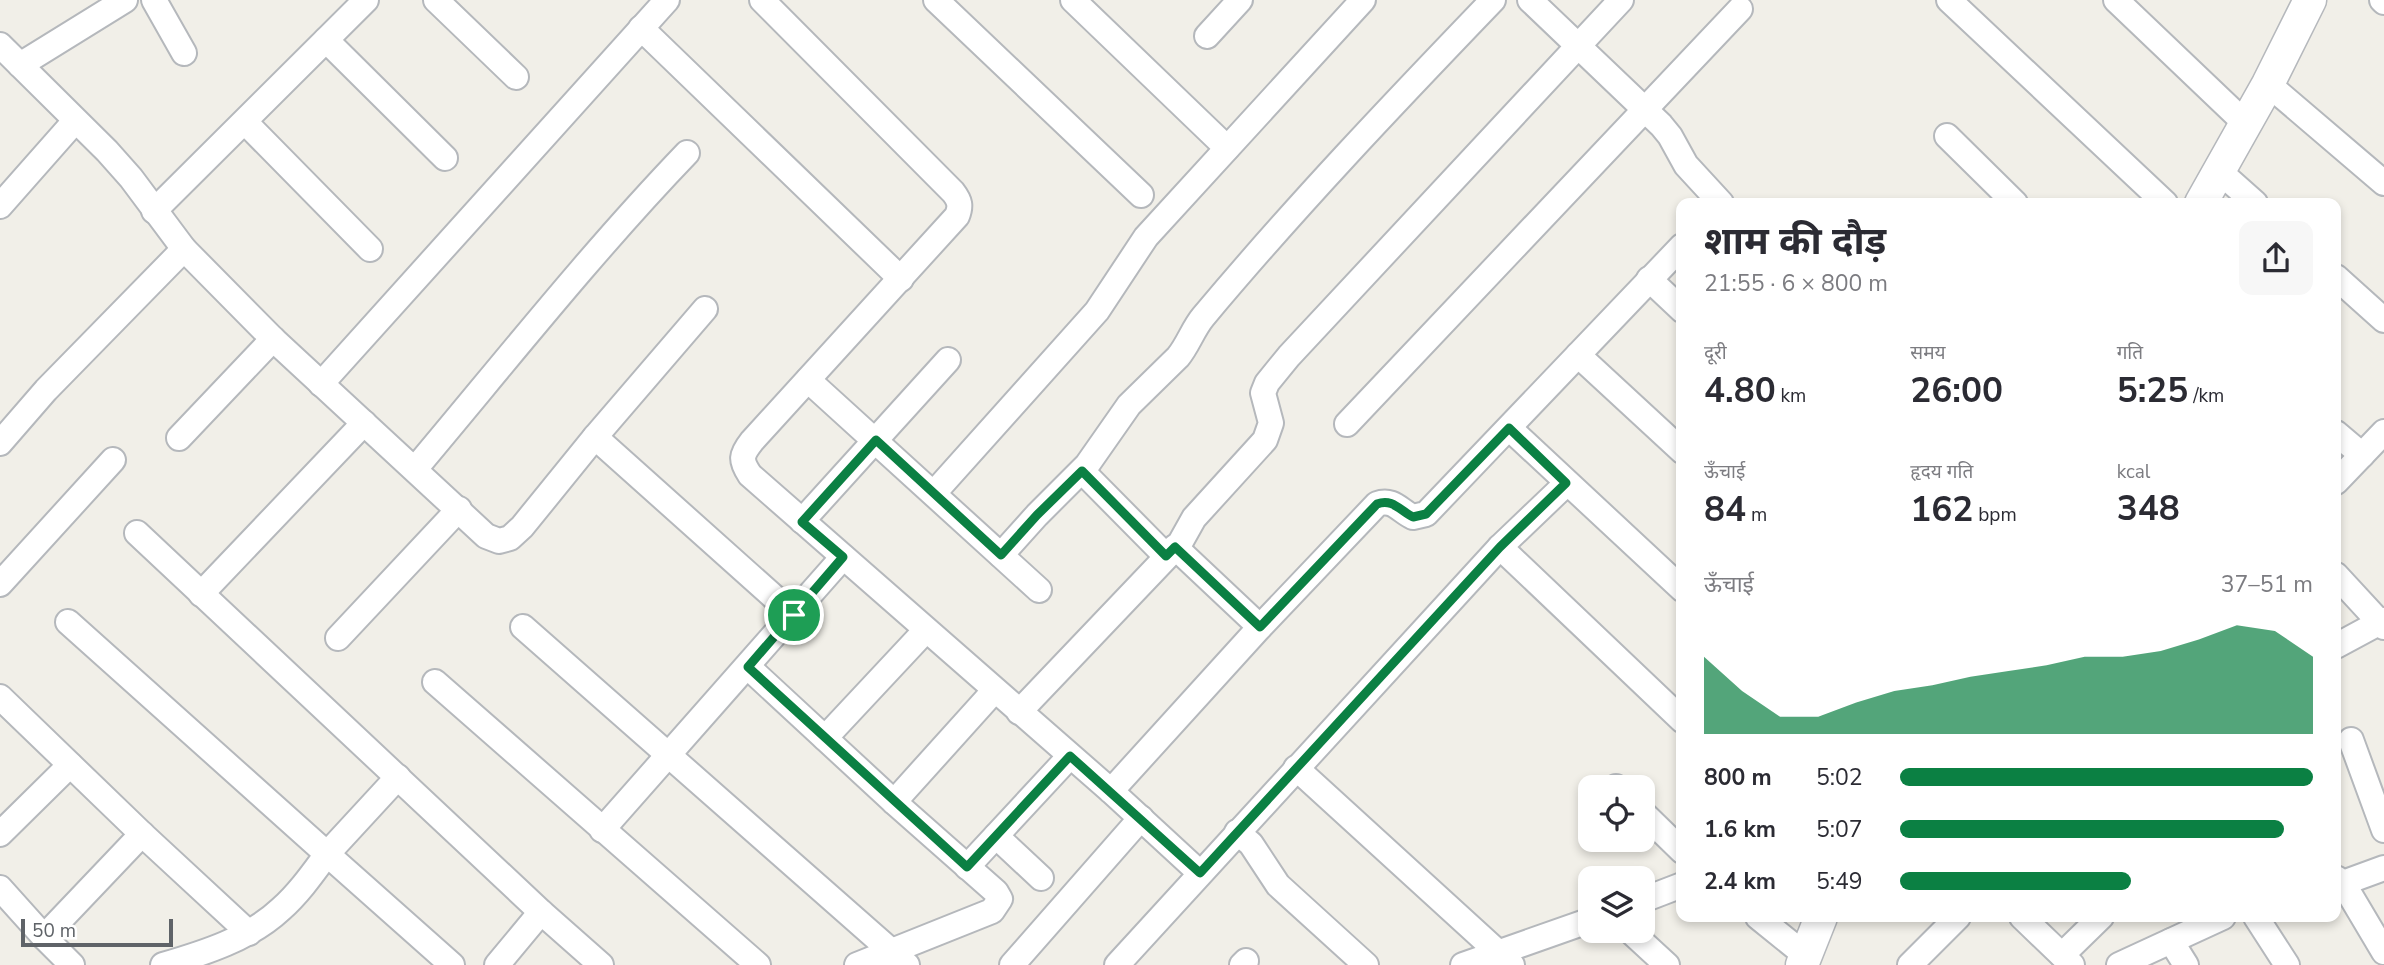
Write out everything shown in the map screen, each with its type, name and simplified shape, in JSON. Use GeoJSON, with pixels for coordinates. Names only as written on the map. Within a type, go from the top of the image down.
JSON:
{"type":"FeatureCollection","features":[{"type":"Feature","properties":{"kind":"street"},"geometry":{"type":"LineString","coordinates":[[20,65],[125,0]]}},
{"type":"Feature","properties":{"kind":"street"},"geometry":{"type":"LineString","coordinates":[[154,0],[184,53]]}},
{"type":"Feature","properties":{"kind":"street"},"geometry":{"type":"LineString","coordinates":[[154,211],[366,0]]}},
{"type":"Feature","properties":{"kind":"street"},"geometry":{"type":"LineString","coordinates":[[436,0],[516,76]]}},
{"type":"Feature","properties":{"kind":"street"},"geometry":{"type":"LineString","coordinates":[[320,384],[667,0]]}},
{"type":"Feature","properties":{"kind":"street"},"geometry":{"type":"LineString","coordinates":[[762,0],[959,200],[961,208],[957,216],[901,279],[742,454],[742,463],[750,475],[802,522],[1111,791],[1200,873]]}},
{"type":"Feature","properties":{"kind":"street"},"geometry":{"type":"LineString","coordinates":[[936,0],[1142,195]]}},
{"type":"Feature","properties":{"kind":"street"},"geometry":{"type":"LineString","coordinates":[[1073,0],[1227,148]]}},
{"type":"Feature","properties":{"kind":"street"},"geometry":{"type":"LineString","coordinates":[[1207,36],[1240,0]]}},
{"type":"Feature","properties":{"kind":"street"},"geometry":{"type":"LineString","coordinates":[[934,493],[1097,311],[1138,247],[1363,0]]}},
{"type":"Feature","properties":{"kind":"street"},"geometry":{"type":"LineString","coordinates":[[1001,555],[1082,471],[1124,411],[1184,349],[1194,329],[1221,296],[1391,107],[1493,0]]}},
{"type":"Feature","properties":{"kind":"street"},"geometry":{"type":"LineString","coordinates":[[1530,0],[1670,135],[1686,165],[1716,198]]}},
{"type":"Feature","properties":{"kind":"street"},"geometry":{"type":"LineString","coordinates":[[1019,712],[1184,537],[1194,518],[1265,440],[1271,415],[1263,393],[1267,383],[1289,356],[1621,0]]}},
{"type":"Feature","properties":{"kind":"street"},"geometry":{"type":"LineString","coordinates":[[1949,0],[2160,198]]}},
{"type":"Feature","properties":{"kind":"street"},"geometry":{"type":"LineString","coordinates":[[2116,0],[2245,123]]}},
{"type":"Feature","properties":{"kind":"street"},"geometry":{"type":"LineString","coordinates":[[2204,198],[2310,0]]}},
{"type":"Feature","properties":{"kind":"street"},"geometry":{"type":"LineString","coordinates":[[1347,424],[1740,9]]}},
{"type":"Feature","properties":{"kind":"street"},"geometry":{"type":"LineString","coordinates":[[640,28],[901,279]]}},
{"type":"Feature","properties":{"kind":"street"},"geometry":{"type":"LineString","coordinates":[[326,40],[445,158]]}},
{"type":"Feature","properties":{"kind":"street"},"geometry":{"type":"LineString","coordinates":[[0,45],[107,151],[131,178],[184,249],[273,339],[486,536],[499,541],[510,538],[522,527],[594,437],[705,309]]}},
{"type":"Feature","properties":{"kind":"street"},"geometry":{"type":"LineString","coordinates":[[2267,84],[2384,183]]}},
{"type":"Feature","properties":{"kind":"street"},"geometry":{"type":"LineString","coordinates":[[0,206],[75,121]]}},
{"type":"Feature","properties":{"kind":"street"},"geometry":{"type":"LineString","coordinates":[[245,122],[370,249]]}},
{"type":"Feature","properties":{"kind":"street"},"geometry":{"type":"LineString","coordinates":[[1947,136],[2010,198]]}},
{"type":"Feature","properties":{"kind":"street"},"geometry":{"type":"LineString","coordinates":[[415,469],[603,244],[687,153]]}},
{"type":"Feature","properties":{"kind":"street"},"geometry":{"type":"LineString","coordinates":[[2219,171],[2249,198]]}},
{"type":"Feature","properties":{"kind":"street"},"geometry":{"type":"LineString","coordinates":[[0,443],[46,390],[184,249]]}},
{"type":"Feature","properties":{"kind":"street"},"geometry":{"type":"LineString","coordinates":[[1111,791],[1260,627],[1377,504],[1391,502],[1413,517],[1426,514],[1676,252]]}},
{"type":"Feature","properties":{"kind":"street"},"geometry":{"type":"LineString","coordinates":[[1649,279],[1676,304]]}},
{"type":"Feature","properties":{"kind":"street"},"geometry":{"type":"LineString","coordinates":[[2341,281],[2384,320]]}},
{"type":"Feature","properties":{"kind":"street"},"geometry":{"type":"LineString","coordinates":[[179,438],[273,339]]}},
{"type":"Feature","properties":{"kind":"street"},"geometry":{"type":"LineString","coordinates":[[1578,355],[1676,445]]}},
{"type":"Feature","properties":{"kind":"street"},"geometry":{"type":"LineString","coordinates":[[802,522],[948,360]]}},
{"type":"Feature","properties":{"kind":"street"},"geometry":{"type":"LineString","coordinates":[[808,380],[1039,590]]}},
{"type":"Feature","properties":{"kind":"street"},"geometry":{"type":"LineString","coordinates":[[201,594],[364,423]]}},
{"type":"Feature","properties":{"kind":"street"},"geometry":{"type":"LineString","coordinates":[[1509,428],[1676,584]]}},
{"type":"Feature","properties":{"kind":"street"},"geometry":{"type":"LineString","coordinates":[[2341,477],[2384,432]]}},
{"type":"Feature","properties":{"kind":"street"},"geometry":{"type":"LineString","coordinates":[[594,437],[794,615]]}},
{"type":"Feature","properties":{"kind":"street"},"geometry":{"type":"LineString","coordinates":[[2341,437],[2362,456]]}},
{"type":"Feature","properties":{"kind":"street"},"geometry":{"type":"LineString","coordinates":[[0,584],[113,460]]}},
{"type":"Feature","properties":{"kind":"street"},"geometry":{"type":"LineString","coordinates":[[1082,471],[1170,552],[1260,627]]}},
{"type":"Feature","properties":{"kind":"street"},"geometry":{"type":"LineString","coordinates":[[1117,965],[1500,547],[1566,483]]}},
{"type":"Feature","properties":{"kind":"street"},"geometry":{"type":"LineString","coordinates":[[338,638],[458,509]]}},
{"type":"Feature","properties":{"kind":"street"},"geometry":{"type":"LineString","coordinates":[[137,533],[601,965]]}},
{"type":"Feature","properties":{"kind":"street"},"geometry":{"type":"LineString","coordinates":[[1500,547],[1676,714]]}},
{"type":"Feature","properties":{"kind":"street"},"geometry":{"type":"LineString","coordinates":[[602,830],[843,557]]}},
{"type":"Feature","properties":{"kind":"street"},"geometry":{"type":"LineString","coordinates":[[2341,580],[2383,623],[2341,644]]}},
{"type":"Feature","properties":{"kind":"street"},"geometry":{"type":"LineString","coordinates":[[68,622],[452,965]]}},
{"type":"Feature","properties":{"kind":"street"},"geometry":{"type":"LineString","coordinates":[[523,627],[899,958]]}},
{"type":"Feature","properties":{"kind":"street"},"geometry":{"type":"LineString","coordinates":[[825,738],[926,630]]}},
{"type":"Feature","properties":{"kind":"street"},"geometry":{"type":"LineString","coordinates":[[748,667],[999,895],[996,908],[899,958],[857,965]]}},
{"type":"Feature","properties":{"kind":"street"},"geometry":{"type":"LineString","coordinates":[[435,682],[758,965]]}},
{"type":"Feature","properties":{"kind":"street"},"geometry":{"type":"LineString","coordinates":[[894,802],[994,691]]}},
{"type":"Feature","properties":{"kind":"street"},"geometry":{"type":"LineString","coordinates":[[0,697],[248,933]]}},
{"type":"Feature","properties":{"kind":"street"},"geometry":{"type":"LineString","coordinates":[[2351,740],[2384,830]]}},
{"type":"Feature","properties":{"kind":"street"},"geometry":{"type":"LineString","coordinates":[[967,867],[1070,756]]}},
{"type":"Feature","properties":{"kind":"street"},"geometry":{"type":"LineString","coordinates":[[0,834],[70,765]]}},
{"type":"Feature","properties":{"kind":"street"},"geometry":{"type":"LineString","coordinates":[[1296,768],[1505,959]]}},
{"type":"Feature","properties":{"kind":"street"},"geometry":{"type":"LineString","coordinates":[[163,965],[212,959],[281,910],[327,853],[398,777]]}},
{"type":"Feature","properties":{"kind":"street"},"geometry":{"type":"LineString","coordinates":[[1012,965],[1140,818]]}},
{"type":"Feature","properties":{"kind":"street"},"geometry":{"type":"LineString","coordinates":[[1655,825],[1676,845]]}},
{"type":"Feature","properties":{"kind":"street"},"geometry":{"type":"LineString","coordinates":[[1237,832],[1251,844],[1278,885],[1366,965]]}},
{"type":"Feature","properties":{"kind":"street"},"geometry":{"type":"LineString","coordinates":[[44,937],[142,834]]}},
{"type":"Feature","properties":{"kind":"street"},"geometry":{"type":"LineString","coordinates":[[996,836],[1041,878]]}},
{"type":"Feature","properties":{"kind":"street"},"geometry":{"type":"LineString","coordinates":[[2341,880],[2384,868]]}},
{"type":"Feature","properties":{"kind":"street"},"geometry":{"type":"LineString","coordinates":[[2341,884],[2384,952]]}},
{"type":"Feature","properties":{"kind":"street"},"geometry":{"type":"LineString","coordinates":[[1655,895],[1676,887]]}},
{"type":"Feature","properties":{"kind":"street"},"geometry":{"type":"LineString","coordinates":[[0,888],[72,965]]}},
{"type":"Feature","properties":{"kind":"street"},"geometry":{"type":"LineString","coordinates":[[497,965],[541,912]]}},
{"type":"Feature","properties":{"kind":"street"},"geometry":{"type":"LineString","coordinates":[[1763,922],[1803,960],[1819,922]]}},
{"type":"Feature","properties":{"kind":"street"},"geometry":{"type":"LineString","coordinates":[[1910,965],[1953,922]]}},
{"type":"Feature","properties":{"kind":"street"},"geometry":{"type":"LineString","coordinates":[[2027,922],[2067,960],[2097,922]]}},
{"type":"Feature","properties":{"kind":"street"},"geometry":{"type":"LineString","coordinates":[[2119,965],[2212,922]]}},
{"type":"Feature","properties":{"kind":"street"},"geometry":{"type":"LineString","coordinates":[[2259,922],[2287,965]]}},
{"type":"Feature","properties":{"kind":"street"},"geometry":{"type":"LineString","coordinates":[[1463,965],[1505,959],[1578,926]]}},
{"type":"Feature","properties":{"kind":"street"},"geometry":{"type":"LineString","coordinates":[[2171,941],[2186,965]]}},
{"type":"Feature","properties":{"kind":"street"},"geometry":{"type":"LineString","coordinates":[[1643,943],[1667,965]]}},
{"type":"Feature","properties":{"kind":"route"},"geometry":{"type":"LineString","coordinates":[[1509,428],[1566,483],[1500,547],[1200,873],[1070,756],[967,867],[748,667],[794,615],[843,557],[802,522],[876,440],[1001,555],[1082,471],[1166,556],[1175,547],[1260,627],[1377,504],[1391,502],[1413,517],[1426,514],[1509,428]]}}]}
